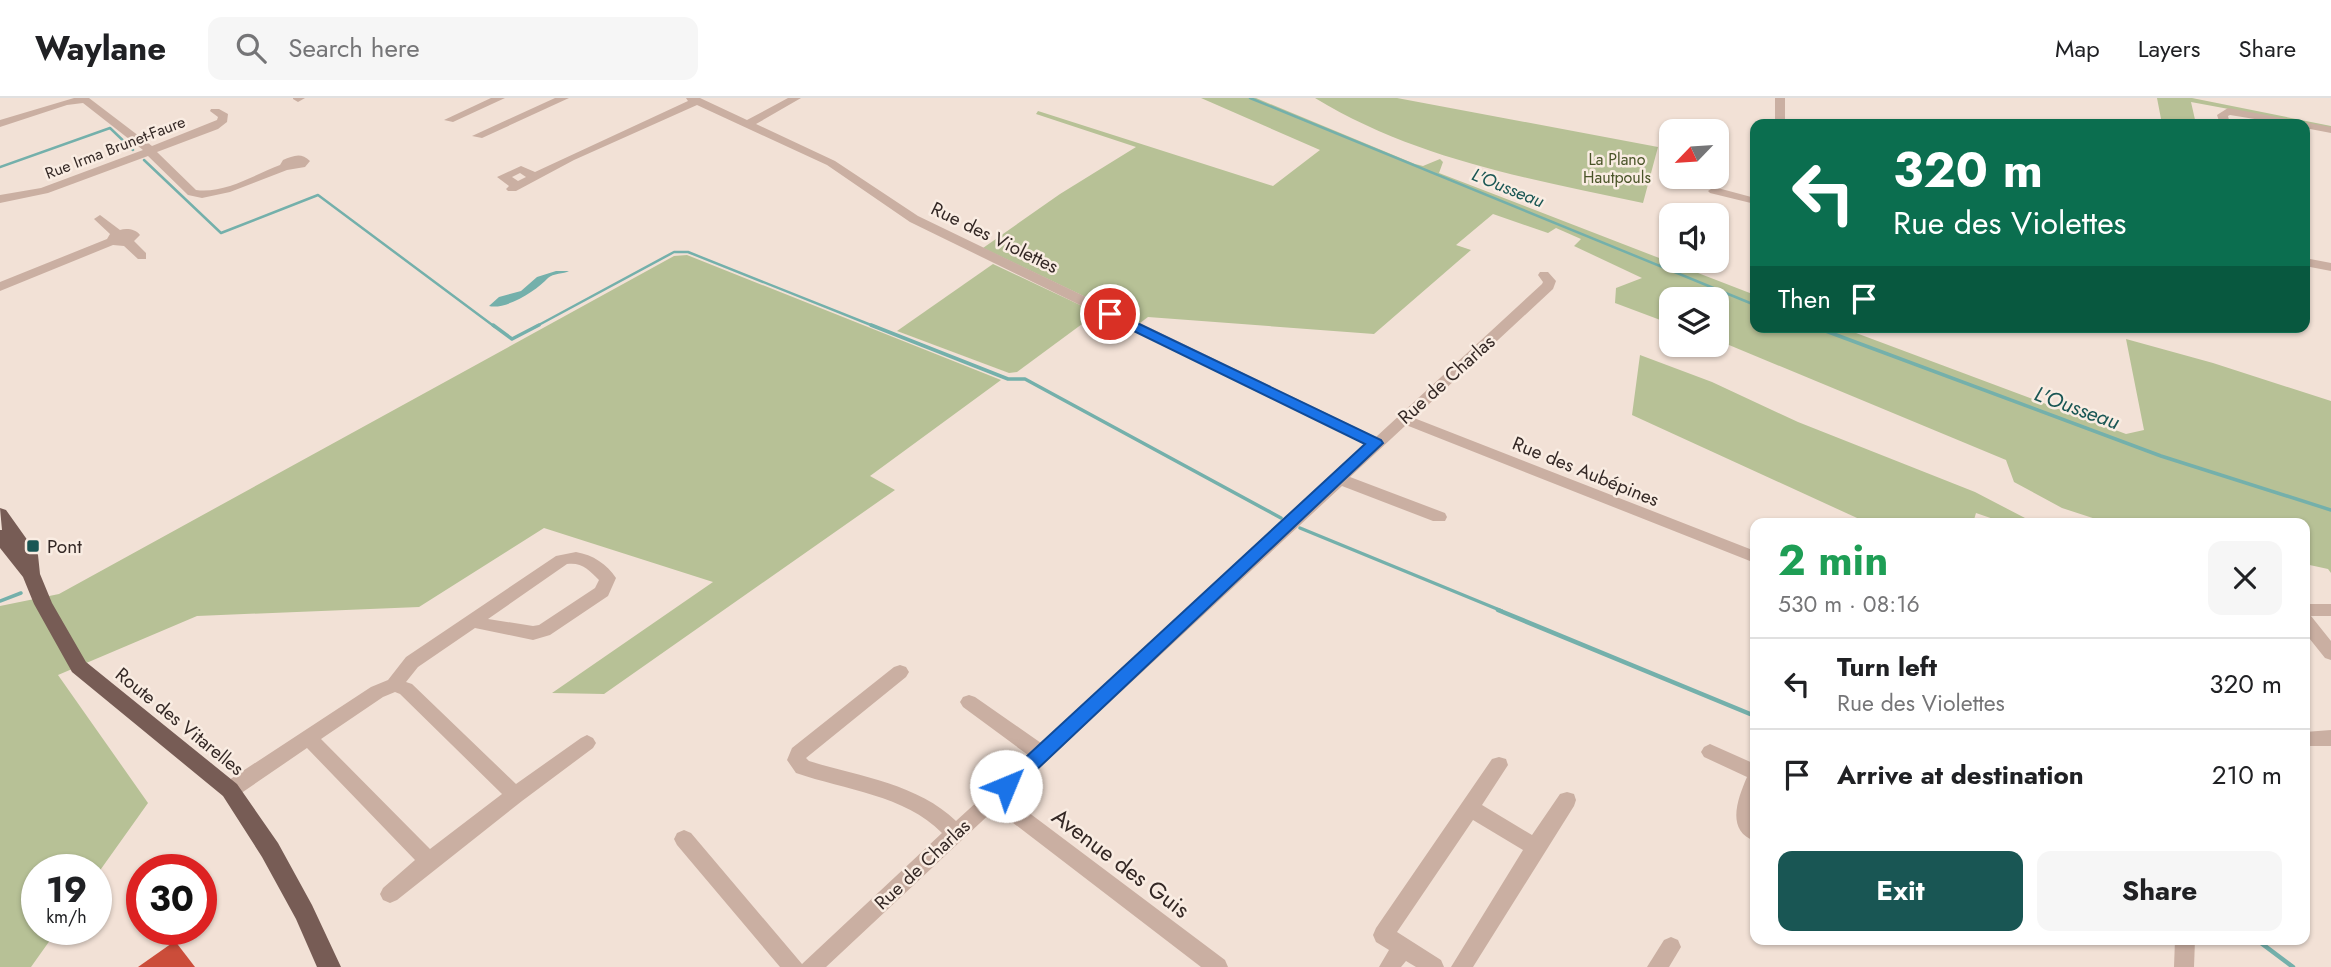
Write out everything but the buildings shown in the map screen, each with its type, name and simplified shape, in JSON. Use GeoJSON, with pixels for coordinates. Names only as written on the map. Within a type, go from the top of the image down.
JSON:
{"type":"FeatureCollection","features":[{"type":"Feature","properties":{"kind":"main road"},"geometry":{"type":"LineString","coordinates":[[0,514],[29,555],[34,580]]}},
{"type":"Feature","properties":{"kind":"main road"},"geometry":{"type":"LineString","coordinates":[[0,536],[34,580]]}},
{"type":"Feature","properties":{"kind":"main road","name":"Route des Vitarelles"},"geometry":{"type":"LineString","coordinates":[[34,580],[79,667],[230,790],[270,850],[304,912],[329,967]]}},
{"type":"Feature","properties":{"kind":"street"},"geometry":{"type":"LineString","coordinates":[[449,120],[500,98]]}},
{"type":"Feature","properties":{"kind":"street"},"geometry":{"type":"LineString","coordinates":[[478,136],[564,98]]}},
{"type":"Feature","properties":{"kind":"street"},"geometry":{"type":"LineString","coordinates":[[747,124],[796,98]]}},
{"type":"Feature","properties":{"kind":"street"},"geometry":{"type":"LineString","coordinates":[[1780,98],[1780,119]]}},
{"type":"Feature","properties":{"kind":"street"},"geometry":{"type":"LineString","coordinates":[[0,124],[83,99],[144,143],[192,193],[198,195],[218,191],[285,167]]}},
{"type":"Feature","properties":{"kind":"street"},"geometry":{"type":"LineString","coordinates":[[535,177],[521,169],[503,177],[515,188],[647,121],[658,119],[693,99]]}},
{"type":"Feature","properties":{"kind":"street","name":"Rue des Violettes"},"geometry":{"type":"LineString","coordinates":[[693,99],[831,163],[914,219],[1376,443]]}},
{"type":"Feature","properties":{"kind":"street","name":"Rue Irma Brunet-Faure"},"geometry":{"type":"LineString","coordinates":[[0,199],[44,191],[220,124],[224,116],[215,110]]}},
{"type":"Feature","properties":{"kind":"street"},"geometry":{"type":"LineString","coordinates":[[2224,119],[2222,114],[2228,111],[2275,119]]}},
{"type":"Feature","properties":{"kind":"street"},"geometry":{"type":"LineString","coordinates":[[2310,125],[2331,130]]}},
{"type":"Feature","properties":{"kind":"street"},"geometry":{"type":"LineString","coordinates":[[1714,191],[1750,200]]}},
{"type":"Feature","properties":{"kind":"street"},"geometry":{"type":"LineString","coordinates":[[100,219],[119,239],[142,256]]}},
{"type":"Feature","properties":{"kind":"street"},"geometry":{"type":"LineString","coordinates":[[0,287],[119,239]]}},
{"type":"Feature","properties":{"kind":"street"},"geometry":{"type":"LineString","coordinates":[[2310,263],[2331,267]]}},
{"type":"Feature","properties":{"kind":"street","name":"Rue de Charlas"},"geometry":{"type":"LineString","coordinates":[[811,967],[1337,478],[1548,286],[1550,281],[1544,275]]}},
{"type":"Feature","properties":{"kind":"street","name":"Rue des Aubépines"},"geometry":{"type":"LineString","coordinates":[[1404,419],[1750,554]]}},
{"type":"Feature","properties":{"kind":"street"},"geometry":{"type":"LineString","coordinates":[[1337,478],[1439,517]]}},
{"type":"Feature","properties":{"kind":"street"},"geometry":{"type":"LineString","coordinates":[[230,790],[377,692],[394,685],[412,662],[473,620],[562,560],[575,555],[584,557],[608,578],[602,592],[544,630],[533,633],[484,625],[473,620]]}},
{"type":"Feature","properties":{"kind":"street"},"geometry":{"type":"LineString","coordinates":[[2310,610],[2331,610]]}},
{"type":"Feature","properties":{"kind":"street"},"geometry":{"type":"LineString","coordinates":[[2310,627],[2331,653]]}},
{"type":"Feature","properties":{"kind":"street"},"geometry":{"type":"LineString","coordinates":[[900,672],[798,752],[796,760],[803,767],[903,797],[935,813],[955,833]]}},
{"type":"Feature","properties":{"kind":"street"},"geometry":{"type":"LineString","coordinates":[[394,685],[406,689],[515,795]]}},
{"type":"Feature","properties":{"kind":"street"},"geometry":{"type":"LineString","coordinates":[[969,702],[1040,753]]}},
{"type":"Feature","properties":{"kind":"street"},"geometry":{"type":"LineString","coordinates":[[308,737],[429,861]]}},
{"type":"Feature","properties":{"kind":"street"},"geometry":{"type":"LineString","coordinates":[[2310,739],[2331,738]]}},
{"type":"Feature","properties":{"kind":"street"},"geometry":{"type":"LineString","coordinates":[[390,894],[515,795],[587,743]]}},
{"type":"Feature","properties":{"kind":"street"},"geometry":{"type":"LineString","coordinates":[[1710,752],[1750,770]]}},
{"type":"Feature","properties":{"kind":"street"},"geometry":{"type":"LineString","coordinates":[[1434,967],[1383,935],[1499,765]]}},
{"type":"Feature","properties":{"kind":"street"},"geometry":{"type":"LineString","coordinates":[[1750,793],[1743,813],[1746,825],[1750,829]]}},
{"type":"Feature","properties":{"kind":"street","name":"Avenue des Guis"},"geometry":{"type":"LineString","coordinates":[[994,798],[1218,967]]}},
{"type":"Feature","properties":{"kind":"street"},"geometry":{"type":"LineString","coordinates":[[1461,967],[1567,800]]}},
{"type":"Feature","properties":{"kind":"street"},"geometry":{"type":"LineString","coordinates":[[1470,808],[1535,847]]}},
{"type":"Feature","properties":{"kind":"street"},"geometry":{"type":"LineString","coordinates":[[684,839],[793,967]]}},
{"type":"Feature","properties":{"kind":"street"},"geometry":{"type":"LineString","coordinates":[[2184,967],[2185,945]]}},
{"type":"Feature","properties":{"kind":"street"},"geometry":{"type":"LineString","coordinates":[[1657,967],[1671,947]]}},
{"type":"Feature","properties":{"kind":"street"},"geometry":{"type":"LineString","coordinates":[[1389,967],[1403,948]]}},
{"type":"Feature","properties":{"kind":"green space"},"geometry":{"type":"Polygon","coordinates":[[[1201,98],[1256,98],[1415,164],[1423,166],[1440,159],[1443,162],[1439,173],[1659,258],[1659,273],[1698,273],[1750,293],[1750,333],[1856,333],[2126,434],[2144,430],[2126,339],[2213,363],[2331,401],[2331,573],[2328,569],[2310,565],[2310,518],[2093,518],[2062,508],[2014,482],[2006,460],[1729,345],[1729,287],[1659,287],[1659,320],[1615,303],[1616,288],[1642,278],[1574,246],[1581,239],[1556,228],[1548,233],[1493,214],[1456,245],[1471,250],[1374,334],[1148,317],[1140,323],[983,248],[1060,194],[1136,147],[1036,114],[1038,111],[1273,186],[1320,150],[1201,98]]]}},
{"type":"Feature","properties":{"kind":"green space","name":"La Plano Hautpouls"},"geometry":{"type":"Polygon","coordinates":[[[1315,98],[1397,98],[1658,147],[1643,203],[1516,175],[1433,152],[1353,119],[1315,98]]]}},
{"type":"Feature","properties":{"kind":"green space"},"geometry":{"type":"Polygon","coordinates":[[[2157,98],[2192,98],[2296,119],[2283,119],[2191,102],[2195,119],[2161,119],[2157,98]]]}},
{"type":"Feature","properties":{"kind":"green space"},"geometry":{"type":"Polygon","coordinates":[[[2310,122],[2331,126],[2310,124],[2310,122]]]}},
{"type":"Feature","properties":{"kind":"green space"},"geometry":{"type":"Polygon","coordinates":[[[687,255],[1001,380],[870,476],[895,490],[604,694],[552,693],[713,582],[544,528],[419,607],[197,616],[58,675],[148,803],[112,854],[21,854],[21,945],[47,945],[31,967],[0,967],[0,606],[59,594],[674,256],[687,255]]]}},
{"type":"Feature","properties":{"kind":"green space"},"geometry":{"type":"Polygon","coordinates":[[[993,264],[1097,313],[1017,372],[1009,373],[897,331],[993,264]]]}},
{"type":"Feature","properties":{"kind":"green space"},"geometry":{"type":"Polygon","coordinates":[[[1640,355],[1712,382],[1798,422],[1975,492],[2025,518],[1990,518],[1976,513],[1974,518],[1857,518],[1632,415],[1640,355]]]}},
{"type":"Feature","properties":{"kind":"water"},"geometry":{"type":"Polygon","coordinates":[[[556,271],[569,271],[550,276],[537,288],[513,302],[489,306],[499,297],[521,291],[537,277],[556,271]]]}},
{"type":"Feature","properties":{"kind":"waterway","name":"L'Ousseau"},"geometry":{"type":"LineString","coordinates":[[1250,98],[1750,303]]}},
{"type":"Feature","properties":{"kind":"waterway"},"geometry":{"type":"LineString","coordinates":[[0,167],[110,128],[133,150]]}},
{"type":"Feature","properties":{"kind":"waterway"},"geometry":{"type":"LineString","coordinates":[[144,160],[221,233],[318,195],[495,327]]}},
{"type":"Feature","properties":{"kind":"waterway"},"geometry":{"type":"LineString","coordinates":[[535,327],[674,252],[688,252],[876,327]]}},
{"type":"Feature","properties":{"kind":"waterway"},"geometry":{"type":"LineString","coordinates":[[493,325],[512,339],[539,325]]}},
{"type":"Feature","properties":{"kind":"waterway"},"geometry":{"type":"LineString","coordinates":[[871,325],[1008,379],[1025,379],[1281,518]]}},
{"type":"Feature","properties":{"kind":"waterway","name":"L'Ousseau"},"geometry":{"type":"LineString","coordinates":[[1831,333],[2161,456],[2331,510]]}},
{"type":"Feature","properties":{"kind":"waterway"},"geometry":{"type":"LineString","coordinates":[[1300,528],[1502,611]]}},
{"type":"Feature","properties":{"kind":"waterway"},"geometry":{"type":"LineString","coordinates":[[0,601],[21,593]]}},
{"type":"Feature","properties":{"kind":"waterway"},"geometry":{"type":"LineString","coordinates":[[1498,610],[1750,714]]}},
{"type":"Feature","properties":{"kind":"waterway"},"geometry":{"type":"LineString","coordinates":[[2264,945],[2293,967]]}},
{"type":"Feature","properties":{"kind":"place","name":"Pont"},"geometry":{"type":"Point","coordinates":[33,546]}},
{"type":"Feature","properties":{"kind":"route"},"geometry":{"type":"LineString","coordinates":[[1006,786],[1376,443],[1110,314]]}}]}
